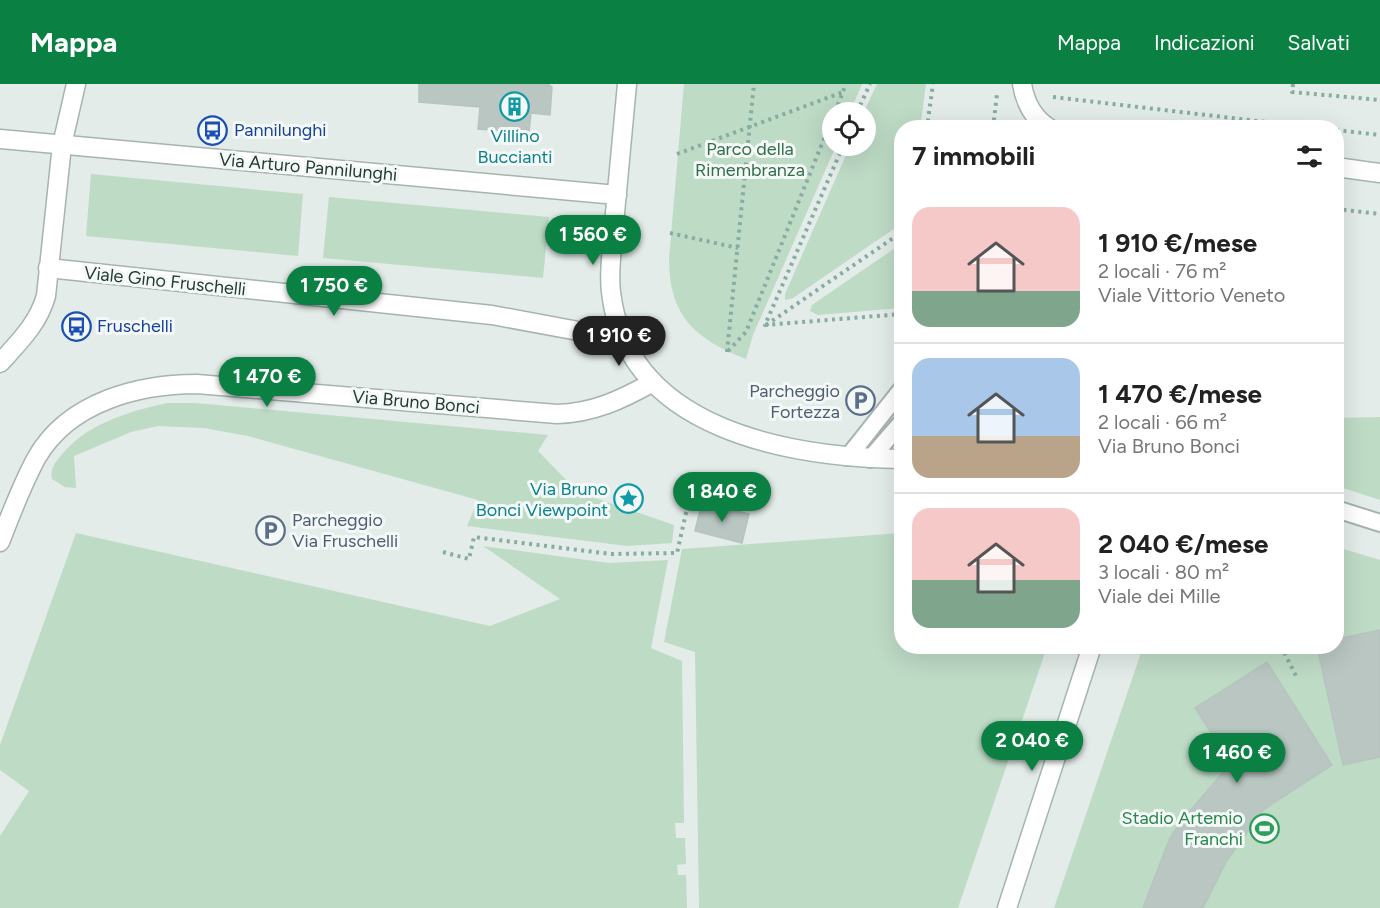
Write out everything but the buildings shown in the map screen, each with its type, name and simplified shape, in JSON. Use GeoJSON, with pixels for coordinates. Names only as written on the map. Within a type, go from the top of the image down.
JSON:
{"type":"FeatureCollection","features":[{"type":"Feature","properties":{"kind":"street"},"geometry":{"type":"LineString","coordinates":[[0,363],[32,328],[42,313],[46,296],[62,145],[76,84]]}},
{"type":"Feature","properties":{"kind":"street"},"geometry":{"type":"LineString","coordinates":[[627,84],[610,281],[620,331],[637,363],[653,382],[693,413],[743,436],[799,452],[894,459]]}},
{"type":"Feature","properties":{"kind":"street"},"geometry":{"type":"LineString","coordinates":[[1022,84],[1026,101],[1032,112],[1040,120]]}},
{"type":"Feature","properties":{"kind":"street","name":"Via Arturo Pannilunghi"},"geometry":{"type":"LineString","coordinates":[[0,139],[617,195]]}},
{"type":"Feature","properties":{"kind":"street"},"geometry":{"type":"LineString","coordinates":[[1344,168],[1380,173]]}},
{"type":"Feature","properties":{"kind":"street","name":"Viale Gino Fruschelli"},"geometry":{"type":"LineString","coordinates":[[48,268],[492,315],[589,333],[620,331]]}},
{"type":"Feature","properties":{"kind":"street","name":"Via Bruno Bonci"},"geometry":{"type":"LineString","coordinates":[[0,542],[37,457],[52,437],[91,407],[139,389],[197,384],[557,414],[584,412],[610,405],[653,382]]}},
{"type":"Feature","properties":{"kind":"street"},"geometry":{"type":"LineString","coordinates":[[1007,908],[1089,654]]}},
{"type":"Feature","properties":{"kind":"lane"},"geometry":{"type":"LineString","coordinates":[[848,457],[894,399]]}},
{"type":"Feature","properties":{"kind":"lane"},"geometry":{"type":"LineString","coordinates":[[870,459],[894,431]]}},
{"type":"Feature","properties":{"kind":"lane"},"geometry":{"type":"LineString","coordinates":[[1344,512],[1380,523]]}},
{"type":"Feature","properties":{"kind":"path"},"geometry":{"type":"LineString","coordinates":[[754,84],[727,352],[746,332],[822,143]]}},
{"type":"Feature","properties":{"kind":"path"},"geometry":{"type":"LineString","coordinates":[[839,102],[846,84]]}},
{"type":"Feature","properties":{"kind":"path"},"geometry":{"type":"LineString","coordinates":[[862,102],[870,84]]}},
{"type":"Feature","properties":{"kind":"path"},"geometry":{"type":"LineString","coordinates":[[928,120],[933,84]]}},
{"type":"Feature","properties":{"kind":"path"},"geometry":{"type":"LineString","coordinates":[[994,120],[998,84]]}},
{"type":"Feature","properties":{"kind":"path"},"geometry":{"type":"LineString","coordinates":[[1293,84],[1292,92],[1380,100]]}},
{"type":"Feature","properties":{"kind":"path"},"geometry":{"type":"LineString","coordinates":[[677,154],[843,93]]}},
{"type":"Feature","properties":{"kind":"path"},"geometry":{"type":"LineString","coordinates":[[1047,96],[1250,120]]}},
{"type":"Feature","properties":{"kind":"path"},"geometry":{"type":"LineString","coordinates":[[1344,131],[1380,135]]}},
{"type":"Feature","properties":{"kind":"path"},"geometry":{"type":"LineString","coordinates":[[765,325],[839,156]]}},
{"type":"Feature","properties":{"kind":"path"},"geometry":{"type":"LineString","coordinates":[[1344,210],[1380,214]]}},
{"type":"Feature","properties":{"kind":"path"},"geometry":{"type":"LineString","coordinates":[[670,233],[738,248]]}},
{"type":"Feature","properties":{"kind":"path"},"geometry":{"type":"LineString","coordinates":[[765,325],[894,237]]}},
{"type":"Feature","properties":{"kind":"path"},"geometry":{"type":"LineString","coordinates":[[765,325],[894,315]]}},
{"type":"Feature","properties":{"kind":"path"},"geometry":{"type":"LineString","coordinates":[[443,552],[469,559],[474,537],[611,554],[677,554],[690,495],[723,504],[725,495]]}},
{"type":"Feature","properties":{"kind":"path"},"geometry":{"type":"LineString","coordinates":[[1285,654],[1297,678]]}},
{"type":"Feature","properties":{"kind":"green space","name":"Parco della Rimembranza"},"geometry":{"type":"Polygon","coordinates":[[[684,84],[862,84],[854,102],[822,102],[822,156],[832,156],[753,335],[746,359],[712,343],[688,323],[674,296],[669,259],[684,84]]]}},
{"type":"Feature","properties":{"kind":"green space"},"geometry":{"type":"Polygon","coordinates":[[[877,84],[926,84],[921,120],[894,120],[894,229],[793,298],[785,300],[785,294],[846,156],[876,156],[876,102],[869,102],[877,84]]]}},
{"type":"Feature","properties":{"kind":"green space"},"geometry":{"type":"Polygon","coordinates":[[[91,174],[303,194],[298,256],[86,236],[91,174]]]}},
{"type":"Feature","properties":{"kind":"green space"},"geometry":{"type":"Polygon","coordinates":[[[329,197],[549,217],[543,278],[323,258],[329,197]]]}},
{"type":"Feature","properties":{"kind":"green space"},"geometry":{"type":"Polygon","coordinates":[[[894,249],[894,309],[818,315],[810,311],[812,305],[894,249]]]}},
{"type":"Feature","properties":{"kind":"green space"},"geometry":{"type":"Polygon","coordinates":[[[167,403],[195,403],[548,435],[538,451],[578,492],[674,525],[672,543],[627,546],[467,526],[478,500],[248,436],[204,428],[158,426],[131,432],[74,456],[76,488],[65,487],[52,479],[52,470],[56,463],[69,446],[81,436],[122,415],[167,403]]]}},
{"type":"Feature","properties":{"kind":"green space"},"geometry":{"type":"Polygon","coordinates":[[[1380,417],[1380,500],[1344,488],[1344,418],[1380,417]]]}},
{"type":"Feature","properties":{"kind":"green space"},"geometry":{"type":"Polygon","coordinates":[[[76,533],[490,626],[560,599],[483,546],[609,563],[668,560],[651,648],[682,661],[684,823],[675,823],[676,838],[685,838],[686,864],[677,865],[678,875],[686,875],[687,908],[0,908],[0,836],[29,791],[0,770],[0,745],[76,533]]]}},
{"type":"Feature","properties":{"kind":"green space"},"geometry":{"type":"Polygon","coordinates":[[[894,534],[894,654],[1045,654],[958,908],[699,908],[695,652],[664,642],[682,549],[894,534]]]}},
{"type":"Feature","properties":{"kind":"green space","name":"Stadio Artemio Franchi"},"geometry":{"type":"Polygon","coordinates":[[[1344,549],[1380,560],[1380,908],[1054,908],[1141,654],[1344,654],[1344,549]]]}},
{"type":"Feature","properties":{"kind":"place","name":"Villino Buccianti"},"geometry":{"type":"Point","coordinates":[515,107]}},
{"type":"Feature","properties":{"kind":"place","name":"Pannilunghi"},"geometry":{"type":"Point","coordinates":[213,130]}},
{"type":"Feature","properties":{"kind":"place","name":"Fruschelli"},"geometry":{"type":"Point","coordinates":[76,326]}},
{"type":"Feature","properties":{"kind":"place","name":"Parcheggio Fortezza"},"geometry":{"type":"Point","coordinates":[861,401]}},
{"type":"Feature","properties":{"kind":"place","name":"Via Bruno Bonci Viewpoint"},"geometry":{"type":"Point","coordinates":[629,499]}},
{"type":"Feature","properties":{"kind":"place","name":"Parcheggio Via Fruschelli"},"geometry":{"type":"Point","coordinates":[271,530]}},
{"type":"Feature","properties":{"kind":"place","name":"Stadio Artemio Franchi"},"geometry":{"type":"Point","coordinates":[1264,828]}}]}
